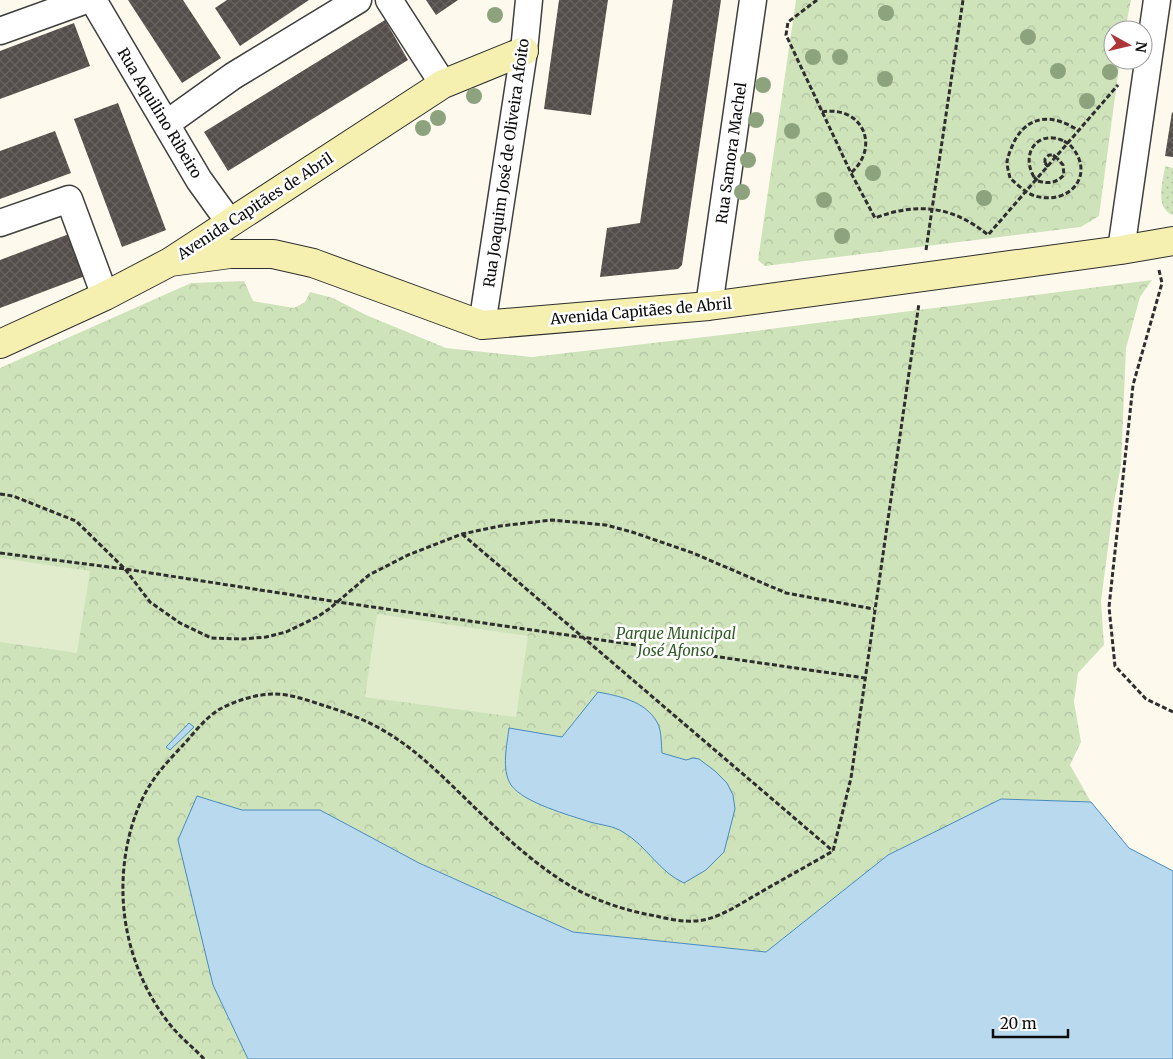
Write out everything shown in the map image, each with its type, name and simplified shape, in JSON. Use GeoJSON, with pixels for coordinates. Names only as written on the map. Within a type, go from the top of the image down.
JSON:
{"type":"FeatureCollection","features":[{"type":"Feature","properties":{"kind":"street"},"geometry":{"type":"LineString","coordinates":[[0,32],[86,0]]}},
{"type":"Feature","properties":{"kind":"street","name":"Rua Aquilino Ribeiro"},"geometry":{"type":"LineString","coordinates":[[93,0],[199,180],[230,223]]}},
{"type":"Feature","properties":{"kind":"street"},"geometry":{"type":"LineString","coordinates":[[166,124],[233,76],[358,0]]}},
{"type":"Feature","properties":{"kind":"street"},"geometry":{"type":"LineString","coordinates":[[390,0],[443,84]]}},
{"type":"Feature","properties":{"kind":"street","name":"Rua Joaquim José de Oliveira Afoito"},"geometry":{"type":"LineString","coordinates":[[482,325],[524,51],[529,0]]}},
{"type":"Feature","properties":{"kind":"street","name":"Rua Samora Machel"},"geometry":{"type":"LineString","coordinates":[[709,306],[753,0]]}},
{"type":"Feature","properties":{"kind":"street"},"geometry":{"type":"LineString","coordinates":[[1121,250],[1156,0]]}},
{"type":"Feature","properties":{"kind":"street","name":"Avenida Capitães de Abril"},"geometry":{"type":"LineString","coordinates":[[0,344],[105,296],[170,262],[443,84],[524,51]]}},
{"type":"Feature","properties":{"kind":"street"},"geometry":{"type":"LineString","coordinates":[[0,223],[69,198],[105,296]]}},
{"type":"Feature","properties":{"kind":"street","name":"Avenida Capitães de Abril"},"geometry":{"type":"LineString","coordinates":[[170,262],[230,254],[273,254],[314,263],[482,325],[709,306],[1121,250],[1163,242]]}},
{"type":"Feature","properties":{"kind":"path"},"geometry":{"type":"LineString","coordinates":[[817,0],[788,22],[786,35],[851,173],[875,218],[893,211],[913,208],[932,209],[948,212],[962,218],[988,236],[1121,81]]}},
{"type":"Feature","properties":{"kind":"path"},"geometry":{"type":"LineString","coordinates":[[204,1059],[163,1016],[141,979],[125,914],[123,893],[124,871],[130,834],[150,784],[164,765],[207,720],[218,710],[239,700],[275,694],[284,695],[311,701],[379,727],[438,771],[537,863],[560,880],[610,905],[631,911],[659,917],[695,921],[710,918],[730,909],[833,851],[851,778],[963,0]]}},
{"type":"Feature","properties":{"kind":"path"},"geometry":{"type":"LineString","coordinates":[[822,112],[832,110],[850,115],[864,130],[866,140],[864,158],[851,173]]}},
{"type":"Feature","properties":{"kind":"path"},"geometry":{"type":"LineString","coordinates":[[1049,168],[1045,163],[1045,159],[1049,155],[1055,157],[1063,166],[1064,175],[1058,181],[1046,183],[1038,181],[1030,169],[1028,158],[1031,149],[1038,142],[1047,137],[1056,137],[1070,145],[1077,152],[1081,165],[1080,180],[1073,190],[1059,197],[1054,197],[1035,196],[1010,178],[1007,162],[1012,146],[1020,132],[1034,121],[1054,119],[1068,123],[1079,130]]}},
{"type":"Feature","properties":{"kind":"path"},"geometry":{"type":"LineString","coordinates":[[1163,242],[1162,284],[1133,384],[1109,607],[1115,666],[1146,699],[1173,712]]}},
{"type":"Feature","properties":{"kind":"path"},"geometry":{"type":"LineString","coordinates":[[0,494],[13,496],[76,521],[125,569],[150,602],[180,623],[211,638],[243,639],[266,637],[286,632],[316,617],[338,602],[350,589],[370,575],[408,555],[462,534],[500,526],[552,520],[606,525],[632,532],[693,553],[786,593],[874,609]]}},
{"type":"Feature","properties":{"kind":"path"},"geometry":{"type":"LineString","coordinates":[[462,534],[833,851]]}},
{"type":"Feature","properties":{"kind":"path"},"geometry":{"type":"LineString","coordinates":[[0,553],[125,569],[338,602],[865,678]]}},
{"type":"Feature","properties":{"kind":"green space"},"geometry":{"type":"Polygon","coordinates":[[[796,0],[1131,0],[1127,20],[1103,20],[1103,70],[1119,70],[1099,216],[1081,227],[765,266],[758,260],[796,0]]]}},
{"type":"Feature","properties":{"kind":"green space"},"geometry":{"type":"Polygon","coordinates":[[[1165,166],[1173,168],[1173,215],[1163,207],[1162,201],[1161,194],[1165,166]]]}},
{"type":"Feature","properties":{"kind":"green space","name":"Parque Municipal José Afonso"},"geometry":{"type":"Polygon","coordinates":[[[1152,280],[1140,297],[1126,348],[1121,465],[1114,502],[1101,601],[1104,645],[1078,673],[1074,702],[1081,742],[1070,765],[1091,802],[1001,799],[888,855],[766,952],[573,932],[419,863],[320,810],[242,810],[198,796],[213,985],[248,1059],[0,1059],[0,368],[191,283],[244,281],[253,301],[294,308],[305,302],[310,292],[333,298],[366,315],[446,348],[532,357],[739,333],[1152,280]]]}},
{"type":"Feature","properties":{"kind":"green space"},"geometry":{"type":"Polygon","coordinates":[[[0,558],[90,571],[77,653],[0,642],[0,558]]]}},
{"type":"Feature","properties":{"kind":"green space"},"geometry":{"type":"Polygon","coordinates":[[[377,614],[528,636],[516,717],[365,697],[377,614]]]}},
{"type":"Feature","properties":{"kind":"water"},"geometry":{"type":"Polygon","coordinates":[[[598,692],[623,698],[646,709],[659,726],[662,753],[686,760],[699,759],[727,783],[733,795],[735,809],[724,852],[706,870],[684,883],[667,872],[639,844],[623,832],[536,803],[517,791],[508,779],[505,764],[509,728],[562,737],[598,692]]]}},
{"type":"Feature","properties":{"kind":"water"},"geometry":{"type":"Polygon","coordinates":[[[189,723],[194,727],[170,750],[166,747],[189,723]]]}},
{"type":"Feature","properties":{"kind":"water"},"geometry":{"type":"Polygon","coordinates":[[[197,796],[242,810],[320,810],[419,863],[573,932],[766,952],[888,855],[1001,799],[1091,802],[1129,848],[1173,871],[1173,1059],[248,1059],[213,985],[178,840],[197,796]]]}},
{"type":"Feature","properties":{"kind":"building"},"geometry":{"type":"Polygon","coordinates":[[[128,0],[183,0],[221,58],[182,83],[128,0]]]}},
{"type":"Feature","properties":{"kind":"building"},"geometry":{"type":"Polygon","coordinates":[[[227,0],[309,0],[240,46],[215,8],[227,0]]]}},
{"type":"Feature","properties":{"kind":"building"},"geometry":{"type":"Polygon","coordinates":[[[426,0],[458,0],[436,15],[426,0]]]}},
{"type":"Feature","properties":{"kind":"building"},"geometry":{"type":"Polygon","coordinates":[[[559,0],[608,0],[591,115],[544,109],[559,0]]]}},
{"type":"Feature","properties":{"kind":"building"},"geometry":{"type":"Polygon","coordinates":[[[673,0],[721,0],[682,265],[678,269],[600,277],[607,228],[640,223],[673,0]]]}},
{"type":"Feature","properties":{"kind":"building"},"geometry":{"type":"Polygon","coordinates":[[[385,20],[408,60],[228,171],[204,132],[385,20]]]}},
{"type":"Feature","properties":{"kind":"building"},"geometry":{"type":"Polygon","coordinates":[[[74,23],[90,66],[0,99],[0,51],[74,23]]]}},
{"type":"Feature","properties":{"kind":"building"},"geometry":{"type":"Polygon","coordinates":[[[118,103],[166,230],[122,247],[74,119],[118,103]]]}},
{"type":"Feature","properties":{"kind":"building"},"geometry":{"type":"Polygon","coordinates":[[[1173,113],[1173,157],[1165,156],[1173,113]]]}},
{"type":"Feature","properties":{"kind":"building"},"geometry":{"type":"Polygon","coordinates":[[[55,131],[71,173],[0,199],[0,151],[55,131]]]}},
{"type":"Feature","properties":{"kind":"building"},"geometry":{"type":"Polygon","coordinates":[[[69,234],[85,276],[0,308],[0,260],[69,234]]]}}]}
